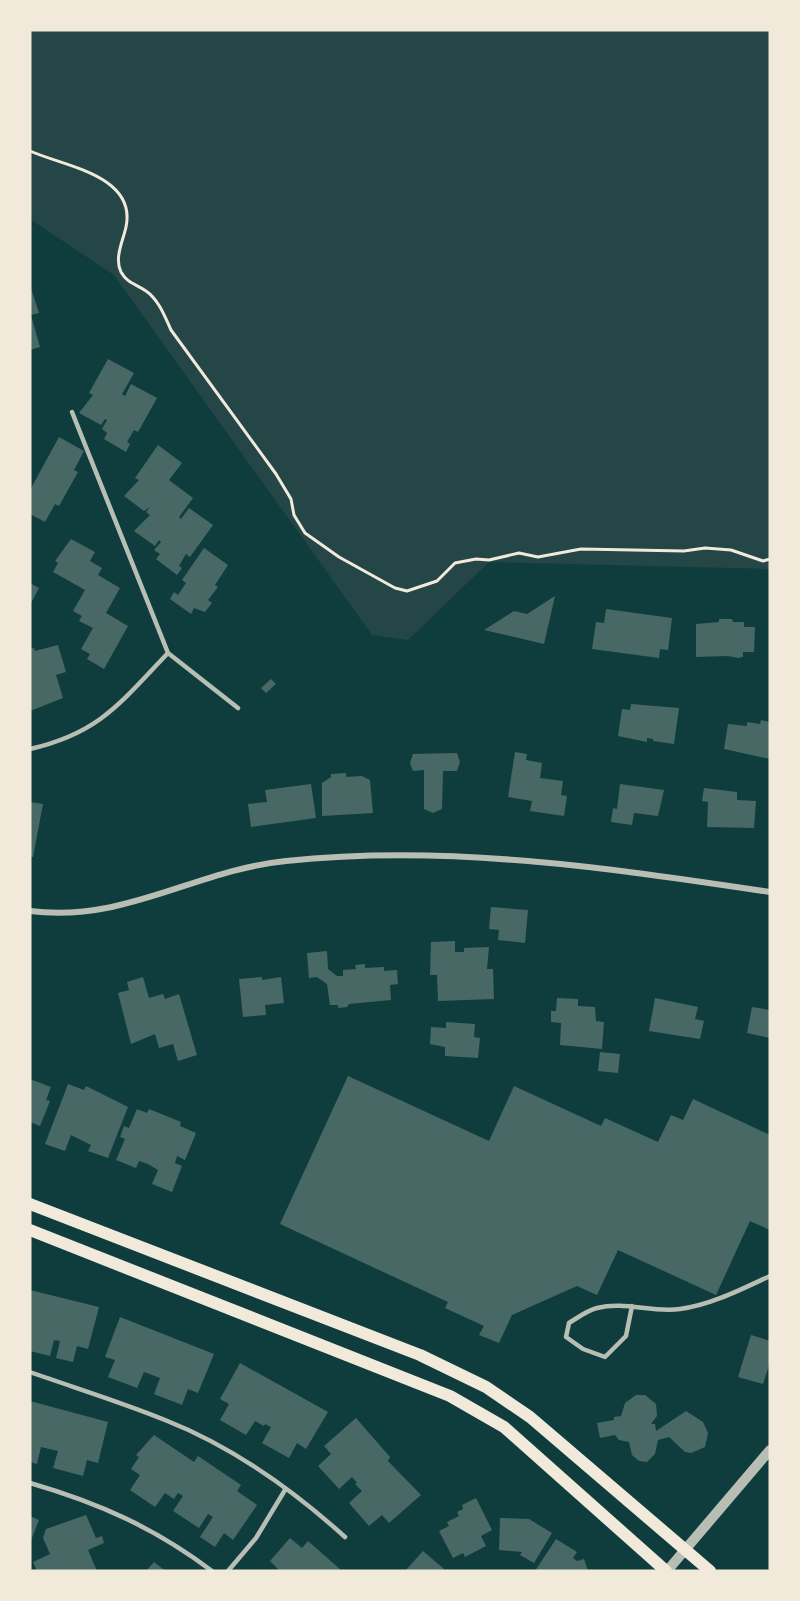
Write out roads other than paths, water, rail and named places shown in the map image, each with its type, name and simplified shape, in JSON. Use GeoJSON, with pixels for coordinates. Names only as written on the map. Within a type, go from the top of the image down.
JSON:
{"type":"FeatureCollection","features":[{"type":"Feature","properties":{"kind":"main road"},"geometry":{"type":"LineString","coordinates":[[30,1204],[420,1355],[486,1387],[530,1417],[710,1571]]}},
{"type":"Feature","properties":{"kind":"main road"},"geometry":{"type":"LineString","coordinates":[[30,1230],[450,1396],[504,1427],[666,1571]]}},
{"type":"Feature","properties":{"kind":"street"},"geometry":{"type":"LineString","coordinates":[[30,911],[68,912],[128,905],[227,871],[272,862],[402,855],[468,856],[554,862],[770,892]]}},
{"type":"Feature","properties":{"kind":"street"},"geometry":{"type":"LineString","coordinates":[[666,1571],[770,1450]]}},
{"type":"Feature","properties":{"kind":"lane"},"geometry":{"type":"LineString","coordinates":[[72,412],[168,653],[238,708]]}},
{"type":"Feature","properties":{"kind":"lane"},"geometry":{"type":"LineString","coordinates":[[30,749],[71,738],[108,716],[168,653]]}},
{"type":"Feature","properties":{"kind":"lane"},"geometry":{"type":"LineString","coordinates":[[632,1306],[626,1336],[605,1357],[583,1349],[566,1337],[569,1323],[596,1308],[632,1306],[646,1309],[680,1309],[726,1297],[770,1276]]}},
{"type":"Feature","properties":{"kind":"lane"},"geometry":{"type":"LineString","coordinates":[[30,1372],[166,1420],[229,1452],[305,1501],[345,1537]]}},
{"type":"Feature","properties":{"kind":"lane"},"geometry":{"type":"LineString","coordinates":[[30,1483],[78,1497],[137,1522],[183,1549],[212,1571]]}},
{"type":"Feature","properties":{"kind":"lane"},"geometry":{"type":"LineString","coordinates":[[228,1571],[256,1538],[285,1490]]}}]}
